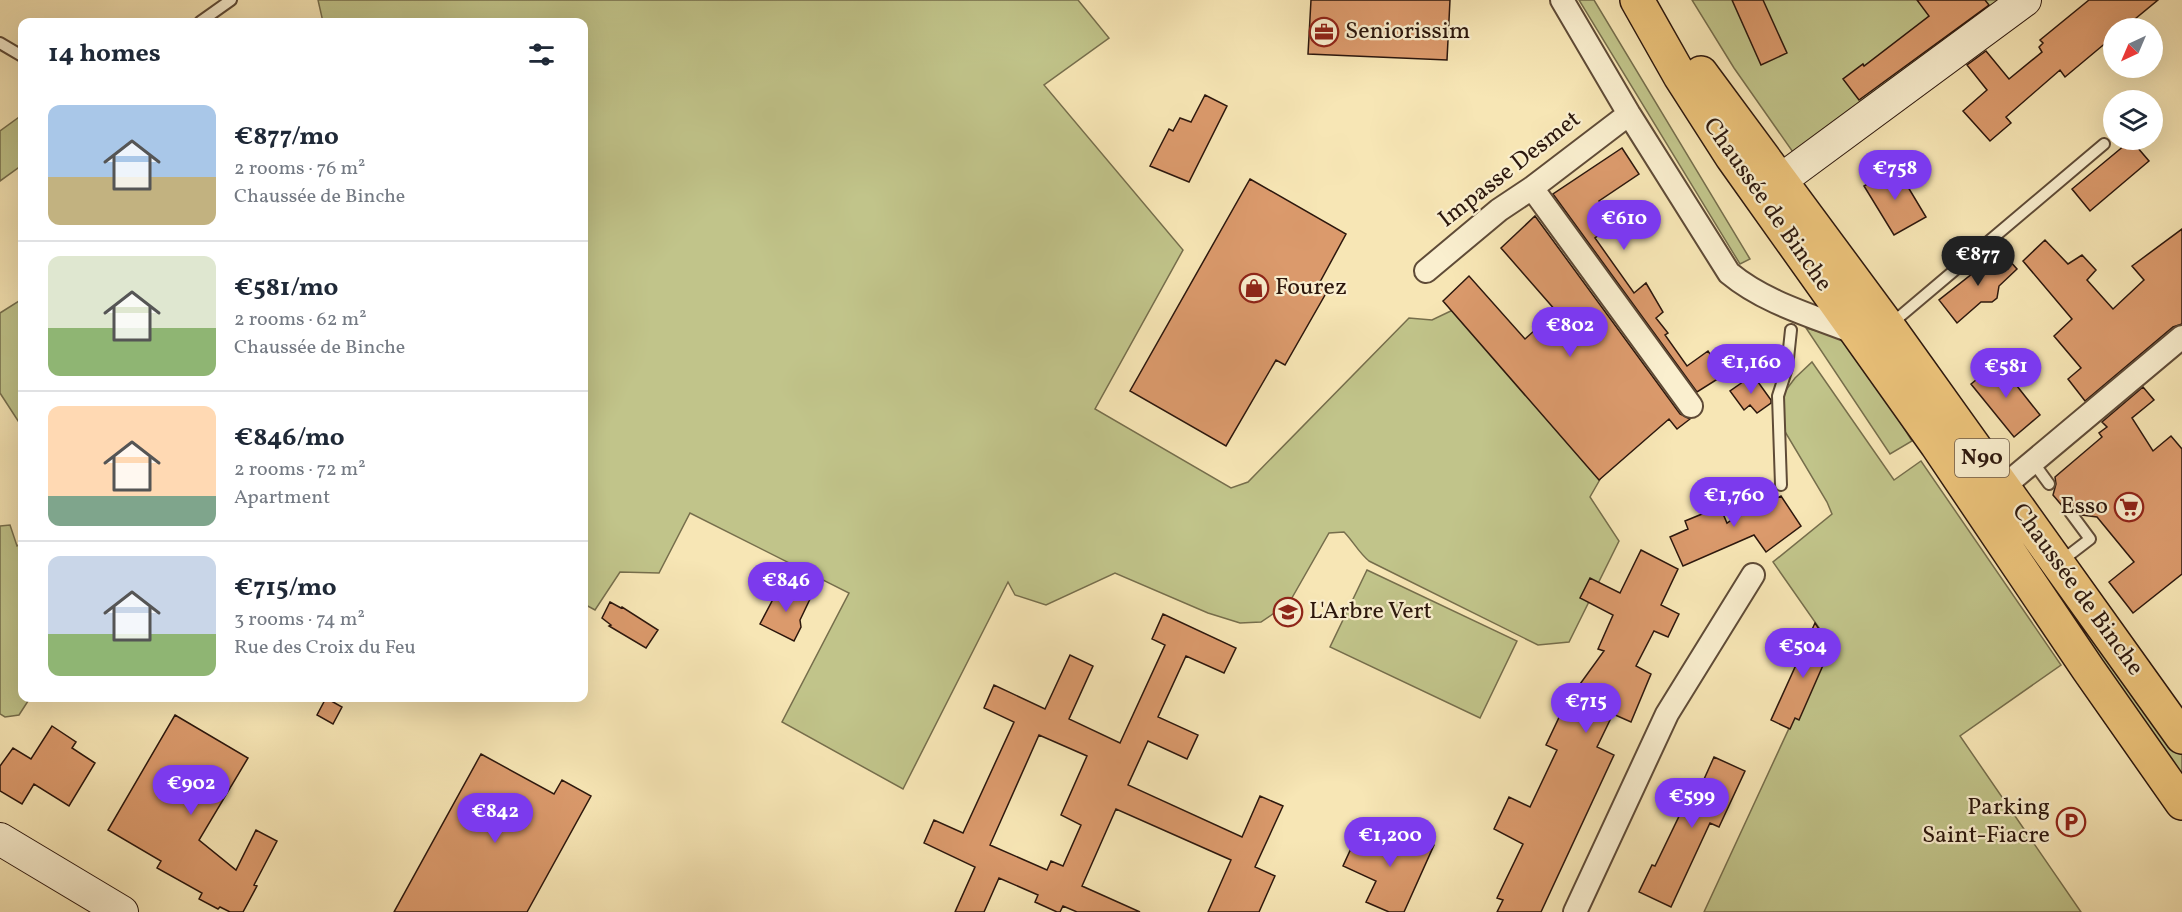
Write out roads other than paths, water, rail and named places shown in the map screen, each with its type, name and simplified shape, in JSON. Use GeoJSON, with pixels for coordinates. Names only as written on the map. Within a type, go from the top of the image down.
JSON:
{"type":"FeatureCollection","features":[{"type":"Feature","properties":{"kind":"main road","name":"Chaussée de Binche"},"geometry":{"type":"LineString","coordinates":[[1637,0],[1680,76],[1777,222],[1936,445],[2182,803]]}},
{"type":"Feature","properties":{"kind":"main road","name":"Chaussée de Binche"},"geometry":{"type":"LineString","coordinates":[[1646,0],[1888,326],[2182,737]]}},
{"type":"Feature","properties":{"kind":"street","name":"Chaussée de Binche"},"geometry":{"type":"LineString","coordinates":[[1562,0],[1629,114],[1729,273],[1747,288],[1856,333]]}},
{"type":"Feature","properties":{"kind":"street"},"geometry":{"type":"LineString","coordinates":[[1781,180],[2025,0]]}},
{"type":"Feature","properties":{"kind":"street","name":"Chaussée de Binche"},"geometry":{"type":"LineString","coordinates":[[1680,76],[1709,103],[1762,169],[1781,180]]}},
{"type":"Feature","properties":{"kind":"street","name":"Impasse Desmet"},"geometry":{"type":"LineString","coordinates":[[1426,271],[1499,210],[1532,188],[1629,114]]}},
{"type":"Feature","properties":{"kind":"street"},"geometry":{"type":"LineString","coordinates":[[1532,188],[1691,406]]}},
{"type":"Feature","properties":{"kind":"street"},"geometry":{"type":"LineString","coordinates":[[2003,487],[2182,337]]}},
{"type":"Feature","properties":{"kind":"street"},"geometry":{"type":"LineString","coordinates":[[1575,912],[1667,714],[1753,575]]}},
{"type":"Feature","properties":{"kind":"street"},"geometry":{"type":"LineString","coordinates":[[0,839],[122,912]]}},
{"type":"Feature","properties":{"kind":"lane"},"geometry":{"type":"LineString","coordinates":[[206,18],[231,0]]}},
{"type":"Feature","properties":{"kind":"lane"},"geometry":{"type":"LineString","coordinates":[[0,43],[18,54]]}},
{"type":"Feature","properties":{"kind":"lane"},"geometry":{"type":"LineString","coordinates":[[1888,326],[2103,145]]}},
{"type":"Feature","properties":{"kind":"lane"},"geometry":{"type":"LineString","coordinates":[[1781,485],[1778,396],[1786,368],[1791,330]]}},
{"type":"Feature","properties":{"kind":"lane"},"geometry":{"type":"LineString","coordinates":[[2032,462],[2049,484]]}},
{"type":"Feature","properties":{"kind":"lane"},"geometry":{"type":"LineString","coordinates":[[2058,564],[2090,539],[2070,513]]}},
{"type":"Feature","properties":{"kind":"place","name":"Seniorissim"},"geometry":{"type":"Point","coordinates":[1324,32]}},
{"type":"Feature","properties":{"kind":"place","name":"Fourez"},"geometry":{"type":"Point","coordinates":[1254,288]}},
{"type":"Feature","properties":{"kind":"place","name":"Esso"},"geometry":{"type":"Point","coordinates":[2129,507]}},
{"type":"Feature","properties":{"kind":"place","name":"L'Arbre Vert"},"geometry":{"type":"Point","coordinates":[1288,612]}},
{"type":"Feature","properties":{"kind":"place","name":"Parking Saint-Fiacre"},"geometry":{"type":"Point","coordinates":[2071,822]}}]}
